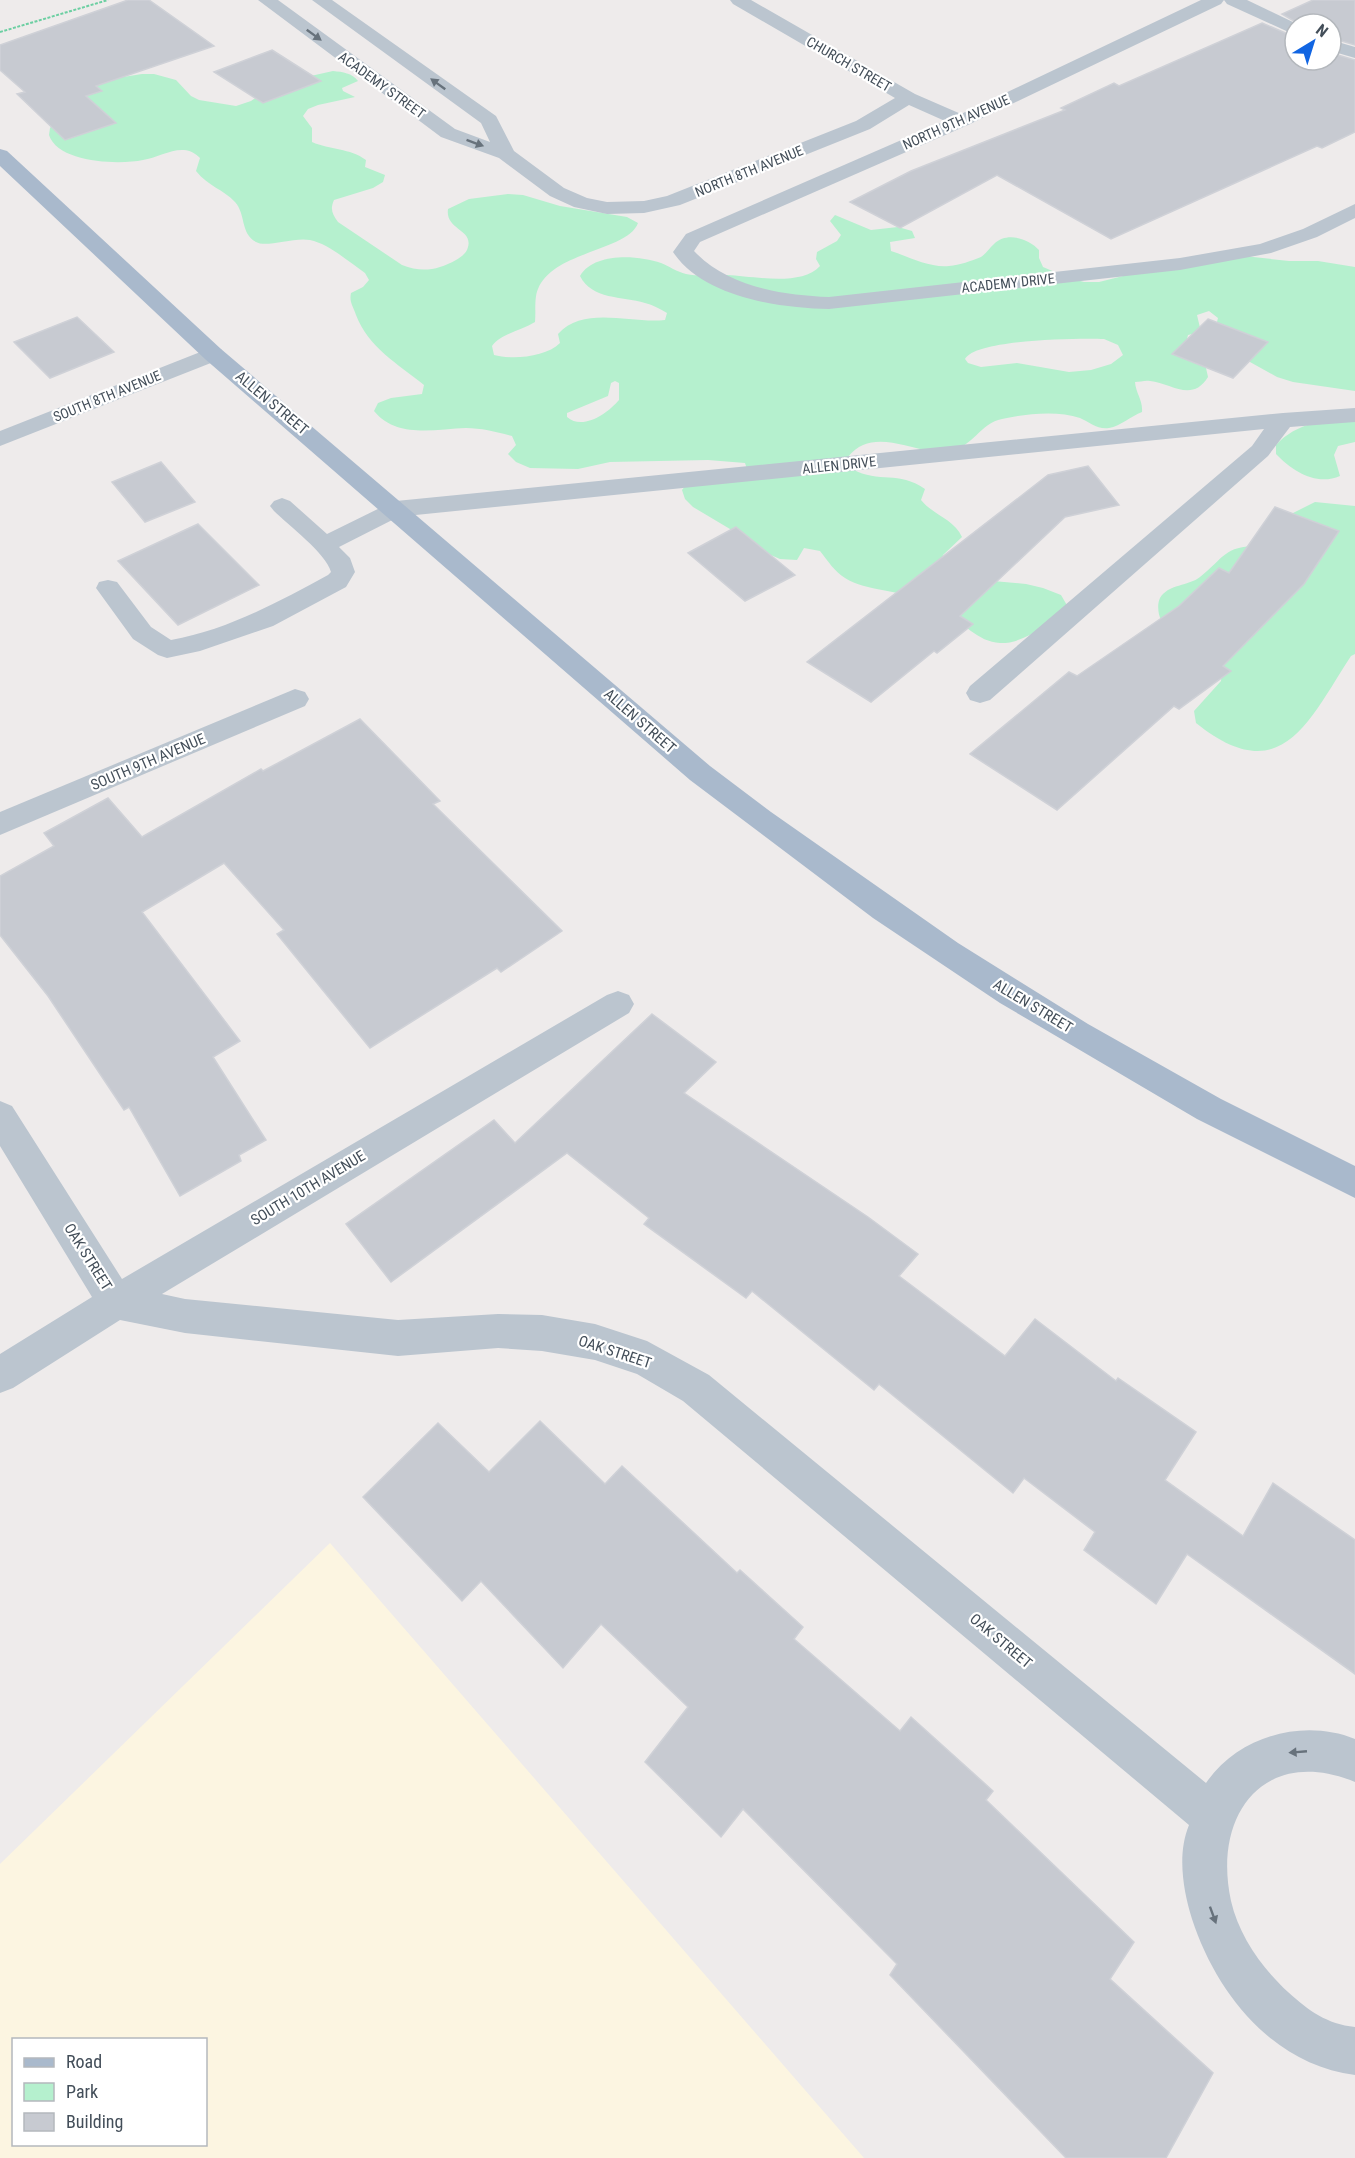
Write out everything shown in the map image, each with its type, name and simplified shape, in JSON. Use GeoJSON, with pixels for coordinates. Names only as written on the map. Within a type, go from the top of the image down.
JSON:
{"type":"FeatureCollection","features":[{"type":"Feature","properties":{"kind":"main road","name":"ALLEN STREET"},"geometry":{"type":"LineString","coordinates":[[0,155],[213,354],[396,509],[700,773],[783,838],[993,982],[1209,1109],[1355,1183]]}},
{"type":"Feature","properties":{"kind":"street","name":"ACADEMY STREET"},"geometry":{"type":"LineString","coordinates":[[267,0],[448,133],[506,154],[557,192],[581,203]]}},
{"type":"Feature","properties":{"kind":"street","name":"ACADEMY STREET"},"geometry":{"type":"LineString","coordinates":[[321,0],[489,120],[506,154]]}},
{"type":"Feature","properties":{"kind":"street","name":"CHURCH STREET"},"geometry":{"type":"LineString","coordinates":[[739,0],[908,98],[961,120]]}},
{"type":"Feature","properties":{"kind":"street","name":"NORTH 9TH AVENUE"},"geometry":{"type":"LineString","coordinates":[[693,238],[961,120],[1215,0]]}},
{"type":"Feature","properties":{"kind":"street"},"geometry":{"type":"LineString","coordinates":[[1233,0],[1283,24]]}},
{"type":"Feature","properties":{"kind":"street","name":"NORTH 8TH AVENUE"},"geometry":{"type":"LineString","coordinates":[[581,203],[606,208],[644,207],[673,201],[863,126],[908,98]]}},
{"type":"Feature","properties":{"kind":"street","name":"ACADEMY DRIVE"},"geometry":{"type":"LineString","coordinates":[[693,238],[683,252],[700,270],[743,290],[798,302],[829,303],[1180,264],[1264,249],[1310,232],[1355,210]]}},
{"type":"Feature","properties":{"kind":"street","name":"SOUTH 8TH AVENUE"},"geometry":{"type":"LineString","coordinates":[[0,439],[213,354]]}},
{"type":"Feature","properties":{"kind":"street","name":"ALLEN DRIVE"},"geometry":{"type":"LineString","coordinates":[[396,509],[1282,420],[1355,415]]}},
{"type":"Feature","properties":{"kind":"street"},"geometry":{"type":"LineString","coordinates":[[980,693],[1260,451],[1282,420]]}},
{"type":"Feature","properties":{"kind":"street","name":"SOUTH 9TH AVENUE"},"geometry":{"type":"LineString","coordinates":[[0,824],[295,699]]}},
{"type":"Feature","properties":{"kind":"street","name":"SOUTH 10TH AVENUE"},"geometry":{"type":"LineString","coordinates":[[0,1375],[116,1302],[618,1004]]}},
{"type":"Feature","properties":{"kind":"street","name":"OAK STREET"},"geometry":{"type":"LineString","coordinates":[[0,1116],[116,1302],[185,1316],[398,1338],[498,1331],[542,1332],[596,1342],[647,1359],[696,1388],[1212,1816]]}},
{"type":"Feature","properties":{"kind":"street"},"geometry":{"type":"LineString","coordinates":[[1355,1761],[1341,1754],[1300,1750],[1263,1759],[1232,1782],[1212,1816],[1204,1858],[1209,1904],[1226,1949],[1253,1992],[1290,2027],[1332,2048],[1355,2051]]}},
{"type":"Feature","properties":{"kind":"lane"},"geometry":{"type":"LineString","coordinates":[[108,588],[142,633],[167,649],[191,645],[264,620],[337,581],[343,572],[341,564],[324,545],[282,506]]}},
{"type":"Feature","properties":{"kind":"lane"},"geometry":{"type":"LineString","coordinates":[[324,545],[396,509]]}},
{"type":"Feature","properties":{"kind":"path"},"geometry":{"type":"LineString","coordinates":[[0,32],[108,0]]}},
{"type":"Feature","properties":{"kind":"shaded area"},"geometry":{"type":"Polygon","coordinates":[[[330,1543],[864,2158],[0,2158],[0,1864],[330,1543]]]}},
{"type":"Feature","properties":{"kind":"green space"},"geometry":{"type":"Polygon","coordinates":[[[333,71],[344,72],[356,78],[358,81],[342,88],[343,91],[355,97],[318,105],[308,109],[303,116],[312,128],[312,142],[360,156],[366,160],[365,167],[385,175],[383,182],[373,188],[334,200],[332,211],[338,222],[402,265],[416,269],[430,269],[464,255],[467,249],[467,236],[454,226],[448,216],[448,209],[469,199],[508,194],[523,195],[560,206],[627,217],[638,223],[620,240],[574,259],[546,276],[537,293],[535,322],[496,342],[492,346],[494,355],[529,356],[554,348],[560,343],[558,334],[569,325],[581,320],[608,318],[665,320],[667,313],[654,306],[608,296],[585,284],[580,276],[595,263],[606,259],[629,257],[651,260],[691,275],[776,279],[801,276],[820,266],[816,259],[817,252],[837,241],[841,235],[830,221],[835,215],[871,230],[898,227],[912,231],[915,238],[890,242],[891,251],[934,265],[957,265],[981,257],[999,240],[1018,238],[1039,250],[1039,258],[1043,267],[1084,282],[1099,282],[1135,273],[1244,256],[1289,261],[1318,261],[1355,267],[1355,391],[1293,382],[1277,377],[1241,357],[1216,326],[1218,318],[1209,311],[1197,315],[1201,332],[1188,335],[1186,343],[1204,359],[1208,377],[1202,385],[1188,390],[1158,382],[1135,382],[1142,412],[1113,427],[1101,428],[1080,418],[1061,414],[1030,414],[995,421],[965,444],[952,450],[932,452],[886,442],[866,444],[856,449],[848,457],[852,469],[871,476],[897,478],[915,483],[925,489],[921,500],[931,510],[949,521],[958,531],[962,537],[943,555],[941,567],[971,579],[1026,584],[1043,588],[1061,595],[1068,607],[1028,636],[1009,642],[992,642],[977,635],[945,611],[929,603],[904,594],[854,583],[834,569],[820,551],[804,548],[797,560],[780,559],[766,553],[693,507],[685,499],[682,490],[690,480],[747,469],[745,463],[708,460],[610,462],[578,469],[530,468],[516,462],[508,454],[516,445],[512,436],[472,428],[417,430],[394,426],[374,411],[378,403],[391,398],[422,394],[424,385],[376,346],[361,326],[352,304],[351,293],[363,287],[369,280],[365,273],[332,249],[310,240],[266,244],[256,242],[245,229],[241,212],[235,202],[196,171],[200,158],[191,151],[174,151],[132,162],[105,162],[76,157],[55,144],[49,135],[50,128],[79,84],[154,74],[176,80],[191,96],[199,100],[236,106],[251,101],[275,84],[333,71]],[[1104,339],[1030,341],[1007,344],[973,352],[965,359],[968,363],[981,367],[1017,363],[1069,372],[1091,370],[1111,364],[1123,355],[1118,345],[1104,339]],[[615,381],[611,383],[608,396],[567,413],[567,417],[580,422],[602,415],[619,400],[619,383],[615,381]]]}},
{"type":"Feature","properties":{"kind":"green space"},"geometry":{"type":"Polygon","coordinates":[[[1355,416],[1355,442],[1338,446],[1334,455],[1340,476],[1331,479],[1314,478],[1298,472],[1276,454],[1276,445],[1293,431],[1312,423],[1355,416]]]}},
{"type":"Feature","properties":{"kind":"green space"},"geometry":{"type":"Polygon","coordinates":[[[1315,502],[1355,506],[1355,654],[1351,656],[1321,704],[1289,740],[1271,749],[1250,750],[1225,742],[1196,723],[1194,711],[1221,681],[1222,669],[1161,620],[1159,600],[1168,590],[1200,577],[1225,554],[1238,548],[1258,546],[1291,514],[1315,502]]]}},
{"type":"Feature","properties":{"kind":"building"},"geometry":{"type":"Polygon","coordinates":[[[128,0],[149,0],[214,46],[96,86],[102,91],[86,96],[116,123],[65,140],[17,94],[25,92],[0,70],[0,45],[128,0]]]}},
{"type":"Feature","properties":{"kind":"building"},"geometry":{"type":"Polygon","coordinates":[[[1313,0],[1355,0],[1355,45],[1343,42],[1343,12],[1286,12],[1313,0]]]}},
{"type":"Feature","properties":{"kind":"building"},"geometry":{"type":"Polygon","coordinates":[[[1262,23],[1283,32],[1283,72],[1343,72],[1343,56],[1355,60],[1355,132],[1322,148],[1317,146],[1111,239],[997,175],[900,228],[850,202],[911,171],[1065,110],[1061,108],[1114,83],[1119,86],[1262,23]]]}},
{"type":"Feature","properties":{"kind":"building"},"geometry":{"type":"Polygon","coordinates":[[[272,50],[321,81],[263,103],[214,72],[272,50]]]}},
{"type":"Feature","properties":{"kind":"building"},"geometry":{"type":"Polygon","coordinates":[[[77,317],[114,352],[50,378],[14,342],[77,317]]]}},
{"type":"Feature","properties":{"kind":"building"},"geometry":{"type":"Polygon","coordinates":[[[1208,319],[1268,342],[1233,378],[1172,354],[1208,319]]]}},
{"type":"Feature","properties":{"kind":"building"},"geometry":{"type":"Polygon","coordinates":[[[161,462],[195,502],[145,522],[112,482],[161,462]]]}},
{"type":"Feature","properties":{"kind":"building"},"geometry":{"type":"Polygon","coordinates":[[[1088,466],[1119,505],[1065,517],[960,616],[973,624],[937,653],[934,651],[871,702],[807,662],[1048,475],[1088,466]]]}},
{"type":"Feature","properties":{"kind":"building"},"geometry":{"type":"Polygon","coordinates":[[[1275,507],[1339,531],[1304,584],[1223,666],[1231,671],[1179,709],[1174,706],[1057,810],[970,754],[1069,672],[1077,676],[1179,606],[1219,568],[1229,573],[1275,507]]]}},
{"type":"Feature","properties":{"kind":"building"},"geometry":{"type":"Polygon","coordinates":[[[198,524],[259,585],[178,625],[118,561],[198,524]]]}},
{"type":"Feature","properties":{"kind":"building"},"geometry":{"type":"Polygon","coordinates":[[[736,527],[795,575],[745,601],[688,553],[736,527]]]}},
{"type":"Feature","properties":{"kind":"building"},"geometry":{"type":"Polygon","coordinates":[[[360,719],[440,801],[433,804],[562,931],[501,972],[497,968],[370,1048],[277,934],[284,930],[224,863],[142,912],[240,1041],[213,1057],[266,1140],[239,1155],[241,1161],[180,1196],[129,1107],[124,1110],[48,996],[0,935],[0,876],[54,846],[44,833],[108,798],[142,837],[261,769],[263,771],[360,719]]]}},
{"type":"Feature","properties":{"kind":"building"},"geometry":{"type":"Polygon","coordinates":[[[652,1014],[716,1062],[684,1093],[868,1217],[918,1254],[899,1276],[1005,1356],[1035,1319],[1116,1381],[1118,1378],[1196,1432],[1165,1480],[1243,1536],[1273,1483],[1355,1540],[1355,1674],[1187,1554],[1156,1604],[1084,1550],[1095,1532],[1024,1478],[1013,1493],[879,1384],[874,1390],[752,1291],[746,1298],[644,1224],[649,1218],[567,1153],[391,1282],[346,1224],[494,1120],[515,1143],[652,1014]]]}},
{"type":"Feature","properties":{"kind":"building"},"geometry":{"type":"Polygon","coordinates":[[[540,1421],[605,1484],[622,1466],[737,1573],[740,1570],[803,1627],[794,1639],[900,1731],[911,1717],[993,1791],[986,1800],[1134,1942],[1110,1979],[1213,2073],[1166,2158],[1066,2158],[890,1975],[897,1964],[743,1809],[721,1837],[645,1762],[688,1707],[601,1624],[563,1668],[481,1581],[462,1601],[363,1497],[438,1423],[489,1472],[540,1421]]]}}]}
